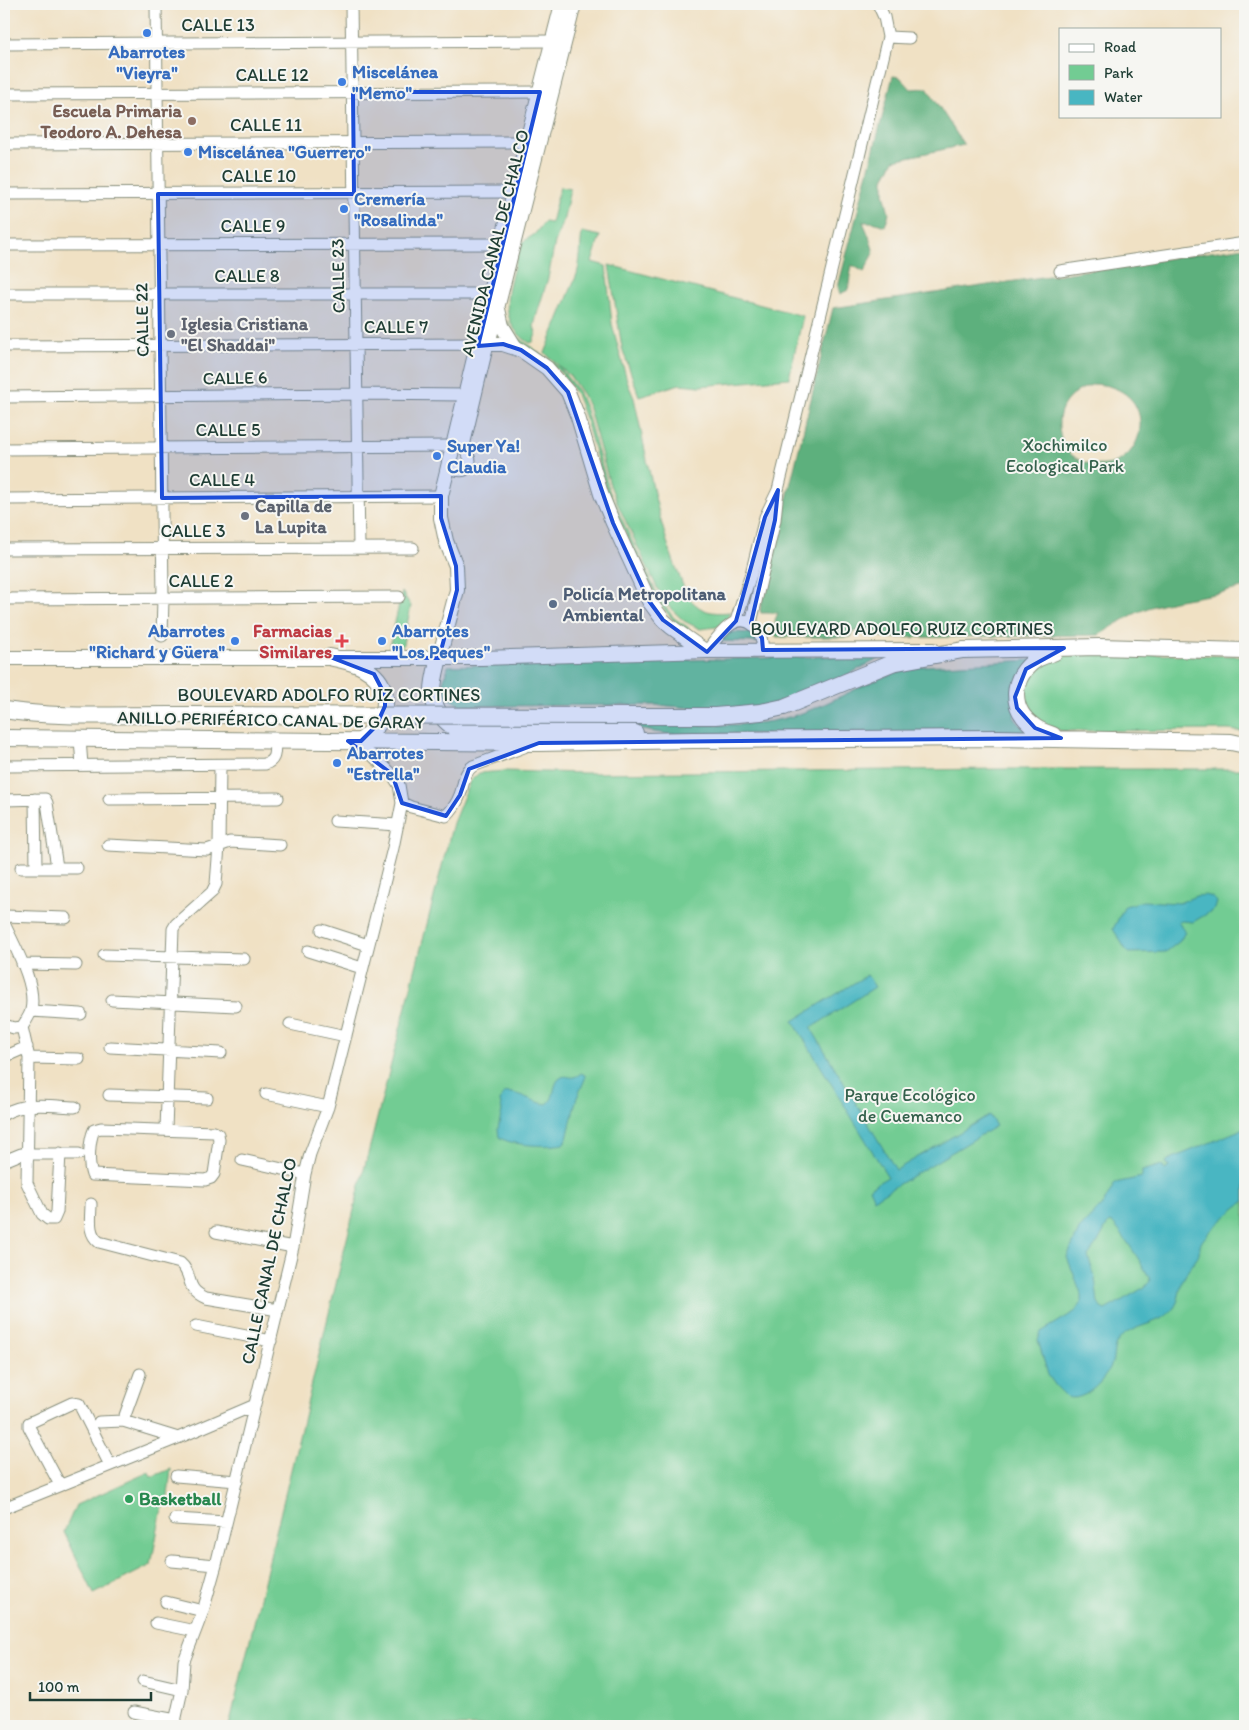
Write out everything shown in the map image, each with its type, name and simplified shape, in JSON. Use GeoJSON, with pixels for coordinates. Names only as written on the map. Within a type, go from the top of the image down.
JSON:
{"type":"FeatureCollection","features":[{"type":"Feature","properties":{"kind":"highway"},"geometry":{"type":"LineString","coordinates":[[1061,738],[1035,728],[1025,719],[1018,708],[1015,697],[1018,682],[1026,669],[1038,659],[1064,648]]}},
{"type":"Feature","properties":{"kind":"highway","name":"BOULEVARD ADOLFO RUIZ CORTINES"},"geometry":{"type":"LineString","coordinates":[[4,710],[61,714],[715,716],[761,712],[784,707],[892,663],[963,650],[1175,648],[1245,651]]}},
{"type":"Feature","properties":{"kind":"highway"},"geometry":{"type":"LineString","coordinates":[[330,657],[363,667],[374,674],[386,695],[386,706],[376,726],[355,741]]}},
{"type":"Feature","properties":{"kind":"highway"},"geometry":{"type":"LineString","coordinates":[[439,658],[433,687],[433,700],[438,712],[448,724],[457,729],[474,731],[596,728],[693,740]]}},
{"type":"Feature","properties":{"kind":"highway","name":"ANILLO PERIFÉRICO CANAL DE GARAY"},"geometry":{"type":"LineString","coordinates":[[4,738],[539,743]]}},
{"type":"Feature","properties":{"kind":"highway"},"geometry":{"type":"LineString","coordinates":[[539,743],[693,740],[1061,738],[1231,742],[1245,745]]}},
{"type":"Feature","properties":{"kind":"main road","name":"AVENIDA CANAL DE CHALCO"},"geometry":{"type":"LineString","coordinates":[[483,344],[490,294],[562,4]]}},
{"type":"Feature","properties":{"kind":"main road","name":"AVENIDA CANAL DE CHALCO"},"geometry":{"type":"LineString","coordinates":[[439,658],[457,590],[456,566],[446,541],[441,496],[466,395],[483,344],[498,310],[574,4]]}},
{"type":"Feature","properties":{"kind":"main road"},"geometry":{"type":"LineString","coordinates":[[498,310],[502,326],[518,348],[547,368],[564,387],[574,404],[601,494],[649,601],[667,624],[680,635],[706,651]]}},
{"type":"Feature","properties":{"kind":"main road"},"geometry":{"type":"LineString","coordinates":[[483,344],[503,344],[518,348]]}},
{"type":"Feature","properties":{"kind":"main road","name":"BOULEVARD ADOLFO RUIZ CORTINES"},"geometry":{"type":"LineString","coordinates":[[439,658],[763,650],[870,652],[963,650]]}},
{"type":"Feature","properties":{"kind":"main road"},"geometry":{"type":"LineString","coordinates":[[4,658],[439,658]]}},
{"type":"Feature","properties":{"kind":"street","name":"CALLE 22"},"geometry":{"type":"LineString","coordinates":[[156,4],[162,636]]}},
{"type":"Feature","properties":{"kind":"street","name":"CALLE 23"},"geometry":{"type":"LineString","coordinates":[[351,4],[359,548]]}},
{"type":"Feature","properties":{"kind":"street"},"geometry":{"type":"LineString","coordinates":[[706,651],[722,632],[736,621],[756,575],[775,520],[778,490],[888,37],[884,17],[878,4]]}},
{"type":"Feature","properties":{"kind":"street"},"geometry":{"type":"LineString","coordinates":[[888,37],[909,38]]}},
{"type":"Feature","properties":{"kind":"street","name":"CALLE 13"},"geometry":{"type":"LineString","coordinates":[[4,44],[553,41]]}},
{"type":"Feature","properties":{"kind":"street","name":"CALLE 12"},"geometry":{"type":"LineString","coordinates":[[4,94],[540,92]]}},
{"type":"Feature","properties":{"kind":"street","name":"CALLE 11"},"geometry":{"type":"LineString","coordinates":[[4,144],[528,142]]}},
{"type":"Feature","properties":{"kind":"street","name":"CALLE 10"},"geometry":{"type":"LineString","coordinates":[[4,194],[514,192]]}},
{"type":"Feature","properties":{"kind":"street","name":"CALLE 9"},"geometry":{"type":"LineString","coordinates":[[4,245],[502,244]]}},
{"type":"Feature","properties":{"kind":"street"},"geometry":{"type":"LineString","coordinates":[[1060,271],[1245,244]]}},
{"type":"Feature","properties":{"kind":"street","name":"CALLE 8"},"geometry":{"type":"LineString","coordinates":[[4,294],[490,294]]}},
{"type":"Feature","properties":{"kind":"street","name":"CALLE 7"},"geometry":{"type":"LineString","coordinates":[[4,346],[483,344]]}},
{"type":"Feature","properties":{"kind":"street","name":"AVENIDA CANAL DE CHALCO"},"geometry":{"type":"LineString","coordinates":[[448,464],[453,470],[461,471],[467,468],[470,463],[464,446],[483,344]]}},
{"type":"Feature","properties":{"kind":"street","name":"CALLE 6"},"geometry":{"type":"LineString","coordinates":[[4,397],[466,395]]}},
{"type":"Feature","properties":{"kind":"street","name":"CALLE 5"},"geometry":{"type":"LineString","coordinates":[[4,449],[452,446]]}},
{"type":"Feature","properties":{"kind":"street","name":"CALLE 4"},"geometry":{"type":"LineString","coordinates":[[4,499],[441,496]]}},
{"type":"Feature","properties":{"kind":"street","name":"CALLE 3"},"geometry":{"type":"LineString","coordinates":[[4,549],[413,548]]}},
{"type":"Feature","properties":{"kind":"street"},"geometry":{"type":"LineString","coordinates":[[751,623],[756,575]]}},
{"type":"Feature","properties":{"kind":"street","name":"CALLE 2"},"geometry":{"type":"LineString","coordinates":[[4,599],[399,597]]}},
{"type":"Feature","properties":{"kind":"street"},"geometry":{"type":"LineString","coordinates":[[736,621],[751,623],[762,638],[763,650]]}},
{"type":"Feature","properties":{"kind":"street"},"geometry":{"type":"LineString","coordinates":[[80,739],[82,765]]}},
{"type":"Feature","properties":{"kind":"street"},"geometry":{"type":"LineString","coordinates":[[4,766],[265,764],[271,762],[274,758],[275,740]]}},
{"type":"Feature","properties":{"kind":"street","name":"CALLE CANAL DE CHALCO"},"geometry":{"type":"LineString","coordinates":[[175,1723],[182,1690],[184,1662],[203,1611],[216,1565],[293,1247],[310,1154],[328,1107],[398,825],[407,805],[399,785],[392,774],[355,741]]}},
{"type":"Feature","properties":{"kind":"street"},"geometry":{"type":"LineString","coordinates":[[407,805],[446,816],[452,810],[460,795],[465,774],[469,769],[511,750],[539,743]]}},
{"type":"Feature","properties":{"kind":"street"},"geometry":{"type":"LineString","coordinates":[[166,1130],[173,929],[215,886],[219,846],[220,764]]}},
{"type":"Feature","properties":{"kind":"street"},"geometry":{"type":"LineString","coordinates":[[110,799],[278,798]]}},
{"type":"Feature","properties":{"kind":"street"},"geometry":{"type":"LineString","coordinates":[[35,799],[36,867]]}},
{"type":"Feature","properties":{"kind":"street"},"geometry":{"type":"LineString","coordinates":[[4,800],[45,799],[57,867]]}},
{"type":"Feature","properties":{"kind":"street"},"geometry":{"type":"LineString","coordinates":[[335,821],[398,825]]}},
{"type":"Feature","properties":{"kind":"street"},"geometry":{"type":"LineString","coordinates":[[108,844],[207,850],[230,842],[280,844]]}},
{"type":"Feature","properties":{"kind":"street"},"geometry":{"type":"LineString","coordinates":[[21,868],[78,868]]}},
{"type":"Feature","properties":{"kind":"street"},"geometry":{"type":"LineString","coordinates":[[4,916],[66,918]]}},
{"type":"Feature","properties":{"kind":"street"},"geometry":{"type":"LineString","coordinates":[[4,923],[31,990],[31,1010],[22,1027],[28,1053],[27,1183],[42,1214],[48,1219],[54,1219],[57,1212],[60,1153]]}},
{"type":"Feature","properties":{"kind":"street"},"geometry":{"type":"LineString","coordinates":[[322,930],[368,945]]}},
{"type":"Feature","properties":{"kind":"street"},"geometry":{"type":"LineString","coordinates":[[308,951],[362,968]]}},
{"type":"Feature","properties":{"kind":"street"},"geometry":{"type":"LineString","coordinates":[[104,955],[244,959]]}},
{"type":"Feature","properties":{"kind":"street"},"geometry":{"type":"LineString","coordinates":[[22,964],[76,965]]}},
{"type":"Feature","properties":{"kind":"street"},"geometry":{"type":"LineString","coordinates":[[112,1000],[236,1006]]}},
{"type":"Feature","properties":{"kind":"street"},"geometry":{"type":"LineString","coordinates":[[31,1010],[81,1014]]}},
{"type":"Feature","properties":{"kind":"street"},"geometry":{"type":"LineString","coordinates":[[290,1024],[346,1036]]}},
{"type":"Feature","properties":{"kind":"street"},"geometry":{"type":"LineString","coordinates":[[4,1025],[14,1028],[22,1027]]}},
{"type":"Feature","properties":{"kind":"street"},"geometry":{"type":"LineString","coordinates":[[110,1047],[220,1053]]}},
{"type":"Feature","properties":{"kind":"street"},"geometry":{"type":"LineString","coordinates":[[4,1057],[28,1053],[79,1059]]}},
{"type":"Feature","properties":{"kind":"street"},"geometry":{"type":"LineString","coordinates":[[266,1094],[328,1107]]}},
{"type":"Feature","properties":{"kind":"street"},"geometry":{"type":"LineString","coordinates":[[109,1095],[207,1098]]}},
{"type":"Feature","properties":{"kind":"street"},"geometry":{"type":"LineString","coordinates":[[4,1114],[28,1105],[75,1107]]}},
{"type":"Feature","properties":{"kind":"street"},"geometry":{"type":"LineString","coordinates":[[100,1128],[166,1130],[218,1134],[219,1140],[214,1174],[211,1178],[195,1180],[92,1175],[90,1170],[91,1137],[94,1130],[100,1128]]}},
{"type":"Feature","properties":{"kind":"street"},"geometry":{"type":"LineString","coordinates":[[4,1161],[14,1156],[28,1154],[79,1154]]}},
{"type":"Feature","properties":{"kind":"street"},"geometry":{"type":"LineString","coordinates":[[242,1160],[305,1174]]}},
{"type":"Feature","properties":{"kind":"street"},"geometry":{"type":"LineString","coordinates":[[90,1204],[91,1233],[93,1238],[99,1242],[180,1263],[188,1273],[191,1286],[196,1294],[206,1298],[278,1310]]}},
{"type":"Feature","properties":{"kind":"street"},"geometry":{"type":"LineString","coordinates":[[216,1232],[293,1247]]}},
{"type":"Feature","properties":{"kind":"street"},"geometry":{"type":"LineString","coordinates":[[196,1326],[271,1341]]}},
{"type":"Feature","properties":{"kind":"street"},"geometry":{"type":"LineString","coordinates":[[123,1421],[140,1374]]}},
{"type":"Feature","properties":{"kind":"street"},"geometry":{"type":"LineString","coordinates":[[60,1485],[29,1427],[29,1423],[72,1403],[79,1404],[110,1465]]}},
{"type":"Feature","properties":{"kind":"street"},"geometry":{"type":"LineString","coordinates":[[4,1508],[255,1405]]}},
{"type":"Feature","properties":{"kind":"street"},"geometry":{"type":"LineString","coordinates":[[99,1422],[123,1421],[178,1438]]}},
{"type":"Feature","properties":{"kind":"street"},"geometry":{"type":"LineString","coordinates":[[176,1476],[236,1481]]}},
{"type":"Feature","properties":{"kind":"street"},"geometry":{"type":"LineString","coordinates":[[175,1519],[226,1522]]}},
{"type":"Feature","properties":{"kind":"street"},"geometry":{"type":"LineString","coordinates":[[172,1561],[216,1565]]}},
{"type":"Feature","properties":{"kind":"street"},"geometry":{"type":"LineString","coordinates":[[166,1602],[203,1611]]}},
{"type":"Feature","properties":{"kind":"street"},"geometry":{"type":"LineString","coordinates":[[156,1623],[195,1631]]}},
{"type":"Feature","properties":{"kind":"street"},"geometry":{"type":"LineString","coordinates":[[143,1682],[182,1690]]}},
{"type":"Feature","properties":{"kind":"street"},"geometry":{"type":"LineString","coordinates":[[134,1712],[175,1723]]}},
{"type":"Feature","properties":{"kind":"highlighted area"},"geometry":{"type":"Polygon","coordinates":[[[353,92],[540,92],[478,346],[503,344],[521,350],[547,368],[568,392],[613,523],[649,601],[663,620],[707,652],[736,621],[765,517],[778,490],[775,520],[751,623],[762,638],[763,650],[1064,648],[1026,669],[1015,697],[1017,708],[1035,728],[1061,738],[539,743],[469,769],[460,795],[446,816],[402,803],[392,774],[348,741],[361,741],[376,726],[385,706],[385,695],[374,674],[330,657],[439,658],[457,590],[456,566],[441,518],[441,496],[162,498],[158,194],[354,194],[353,92]]]}},
{"type":"Feature","properties":{"kind":"green space"},"geometry":{"type":"Polygon","coordinates":[[[893,76],[900,77],[911,89],[927,88],[964,145],[894,160],[884,179],[884,193],[889,213],[885,226],[873,222],[863,222],[874,253],[864,272],[852,265],[848,290],[840,294],[838,287],[893,76]]]}},
{"type":"Feature","properties":{"kind":"green space"},"geometry":{"type":"Polygon","coordinates":[[[560,187],[570,189],[564,218],[555,242],[548,278],[534,326],[536,334],[533,342],[530,343],[518,334],[511,323],[508,310],[510,284],[521,243],[535,234],[544,222],[551,223],[560,187]]]}},
{"type":"Feature","properties":{"kind":"green space"},"geometry":{"type":"Polygon","coordinates":[[[582,232],[600,236],[592,262],[606,266],[612,324],[628,384],[634,398],[653,487],[671,554],[685,591],[692,601],[708,611],[717,613],[731,612],[727,621],[717,627],[700,629],[684,621],[668,606],[661,596],[610,485],[589,409],[583,395],[570,376],[545,353],[577,274],[582,232]]]}},
{"type":"Feature","properties":{"kind":"green space","name":"Xochimilco Ecological Park"},"geometry":{"type":"Polygon","coordinates":[[[1245,247],[1245,587],[1154,606],[1133,615],[1099,635],[883,638],[878,632],[854,631],[851,637],[776,637],[775,620],[778,613],[761,613],[760,610],[833,308],[1245,247]],[[1095,384],[1077,392],[1064,404],[1059,421],[1059,430],[1064,445],[1079,460],[1106,465],[1122,459],[1133,447],[1139,432],[1139,416],[1132,401],[1118,390],[1095,384]]]}},
{"type":"Feature","properties":{"kind":"green space"},"geometry":{"type":"Polygon","coordinates":[[[609,265],[803,316],[789,378],[700,386],[680,384],[639,396],[622,348],[609,265]]]}},
{"type":"Feature","properties":{"kind":"green space"},"geometry":{"type":"Polygon","coordinates":[[[507,321],[516,336],[560,368],[578,391],[586,410],[609,490],[618,511],[660,600],[674,618],[689,628],[687,631],[674,621],[660,604],[614,510],[576,394],[561,373],[511,333],[507,321]]]}},
{"type":"Feature","properties":{"kind":"green space"},"geometry":{"type":"Polygon","coordinates":[[[402,592],[411,606],[402,648],[389,648],[402,592]]]}},
{"type":"Feature","properties":{"kind":"green space"},"geometry":{"type":"Polygon","coordinates":[[[728,632],[756,633],[758,642],[718,641],[728,632]]]}},
{"type":"Feature","properties":{"kind":"green space"},"geometry":{"type":"Polygon","coordinates":[[[1068,653],[1245,656],[1245,732],[1229,730],[1062,731],[1041,725],[1024,707],[1019,689],[1025,673],[1068,653]]]}},
{"type":"Feature","properties":{"kind":"green space"},"geometry":{"type":"Polygon","coordinates":[[[886,655],[826,686],[768,706],[719,710],[657,705],[462,706],[444,696],[443,682],[448,666],[886,655]]]}},
{"type":"Feature","properties":{"kind":"green space"},"geometry":{"type":"Polygon","coordinates":[[[1032,660],[1014,717],[1027,733],[667,734],[614,725],[725,725],[771,721],[810,710],[874,681],[907,669],[925,666],[1032,660]]]}},
{"type":"Feature","properties":{"kind":"green space","name":"Parque Ecológico de Cuemanco"},"geometry":{"type":"Polygon","coordinates":[[[1245,769],[1245,1726],[229,1726],[360,1185],[453,823],[470,781],[479,773],[505,771],[586,773],[1245,769]]]}},
{"type":"Feature","properties":{"kind":"green space"},"geometry":{"type":"Polygon","coordinates":[[[171,1469],[168,1496],[161,1513],[151,1565],[94,1594],[64,1532],[76,1505],[149,1472],[151,1477],[171,1469]]]}},
{"type":"Feature","properties":{"kind":"water"},"geometry":{"type":"Polygon","coordinates":[[[1196,896],[1210,896],[1217,902],[1215,909],[1193,922],[1178,922],[1185,932],[1180,941],[1166,952],[1128,953],[1113,929],[1125,906],[1143,901],[1179,903],[1196,896]]]}},
{"type":"Feature","properties":{"kind":"water"},"geometry":{"type":"Polygon","coordinates":[[[867,975],[875,987],[811,1028],[896,1170],[989,1115],[996,1126],[874,1199],[869,1188],[888,1177],[793,1021],[867,975]]]}},
{"type":"Feature","properties":{"kind":"water"},"geometry":{"type":"Polygon","coordinates":[[[581,1073],[585,1075],[585,1079],[576,1100],[567,1139],[563,1144],[521,1144],[499,1137],[498,1129],[502,1111],[500,1101],[504,1093],[514,1093],[547,1104],[552,1098],[556,1082],[559,1079],[564,1076],[574,1077],[581,1073]]]}},
{"type":"Feature","properties":{"kind":"water"},"geometry":{"type":"Polygon","coordinates":[[[1245,1128],[1245,1201],[1208,1233],[1200,1245],[1198,1256],[1183,1280],[1173,1309],[1160,1319],[1136,1328],[1121,1337],[1115,1346],[1113,1361],[1100,1382],[1088,1393],[1074,1398],[1067,1397],[1048,1375],[1038,1340],[1041,1332],[1076,1311],[1081,1304],[1081,1293],[1067,1257],[1080,1228],[1104,1203],[1115,1183],[1142,1177],[1142,1171],[1162,1165],[1165,1170],[1169,1167],[1166,1162],[1245,1128]],[[1111,1222],[1106,1227],[1088,1256],[1095,1278],[1098,1303],[1105,1310],[1145,1287],[1150,1281],[1127,1241],[1111,1222]]]}},
{"type":"Feature","properties":{"kind":"place","name":"Abarrotes \"Vieyra\""},"geometry":{"type":"Point","coordinates":[147,33]}},
{"type":"Feature","properties":{"kind":"place","name":"Miscelánea \"Memo\""},"geometry":{"type":"Point","coordinates":[342,82]}},
{"type":"Feature","properties":{"kind":"place","name":"Escuela Primaria Teodoro A. Dehesa"},"geometry":{"type":"Point","coordinates":[192,121]}},
{"type":"Feature","properties":{"kind":"place","name":"Miscelánea \"Guerrero\""},"geometry":{"type":"Point","coordinates":[188,152]}},
{"type":"Feature","properties":{"kind":"place","name":"Cremería \"Rosalinda\""},"geometry":{"type":"Point","coordinates":[344,209]}},
{"type":"Feature","properties":{"kind":"place","name":"Iglesia Cristiana \"El Shaddai\""},"geometry":{"type":"Point","coordinates":[171,334]}},
{"type":"Feature","properties":{"kind":"place","name":"Super Ya! Claudia"},"geometry":{"type":"Point","coordinates":[437,456]}},
{"type":"Feature","properties":{"kind":"place","name":"Capilla de La Lupita"},"geometry":{"type":"Point","coordinates":[245,516]}},
{"type":"Feature","properties":{"kind":"place","name":"Policía Metropolitana Ambiental"},"geometry":{"type":"Point","coordinates":[553,604]}},
{"type":"Feature","properties":{"kind":"place","name":"Abarrotes \"Richard y Güera\""},"geometry":{"type":"Point","coordinates":[235,641]}},
{"type":"Feature","properties":{"kind":"place","name":"Farmacias Similares"},"geometry":{"type":"Point","coordinates":[342,641]}},
{"type":"Feature","properties":{"kind":"place","name":"Abarrotes \"Los Peques\""},"geometry":{"type":"Point","coordinates":[382,641]}},
{"type":"Feature","properties":{"kind":"place","name":"Abarrotes \"Estrella\""},"geometry":{"type":"Point","coordinates":[337,763]}},
{"type":"Feature","properties":{"kind":"place","name":"Basketball"},"geometry":{"type":"Point","coordinates":[129,1499]}}]}
